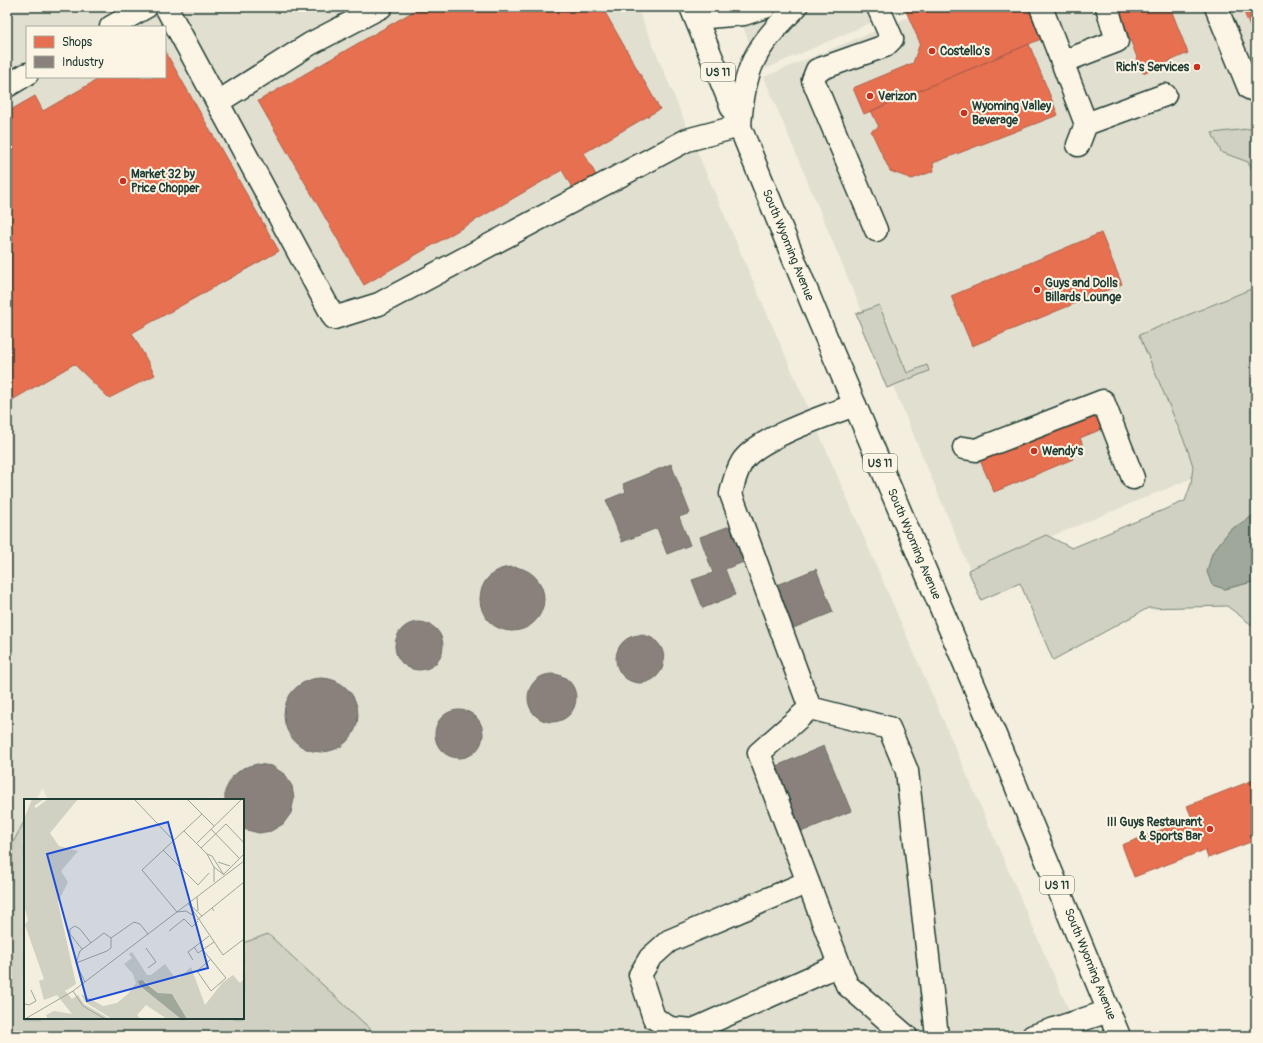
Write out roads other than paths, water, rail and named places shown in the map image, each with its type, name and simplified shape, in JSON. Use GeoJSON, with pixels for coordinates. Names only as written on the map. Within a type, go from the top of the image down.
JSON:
{"type":"FeatureCollection","features":[{"type":"Feature","properties":{"kind":"main road"},"geometry":{"type":"LineString","coordinates":[[113,26],[146,7]]}},
{"type":"Feature","properties":{"kind":"main road"},"geometry":{"type":"LineString","coordinates":[[166,7],[334,318],[379,304],[687,140],[740,126],[742,93],[748,72],[757,52],[771,32],[796,7]]}},
{"type":"Feature","properties":{"kind":"main road"},"geometry":{"type":"LineString","coordinates":[[218,102],[310,44],[381,7]]}},
{"type":"Feature","properties":{"kind":"main road"},"geometry":{"type":"LineString","coordinates":[[698,11],[744,14],[765,7]]}},
{"type":"Feature","properties":{"kind":"main road"},"geometry":{"type":"LineString","coordinates":[[876,230],[813,80],[817,70],[885,46],[892,39],[878,7]]}},
{"type":"Feature","properties":{"kind":"main road"},"geometry":{"type":"LineString","coordinates":[[1041,7],[1086,124],[1078,145]]}},
{"type":"Feature","properties":{"kind":"main road"},"geometry":{"type":"LineString","coordinates":[[1062,62],[1117,41],[1107,7]]}},
{"type":"Feature","properties":{"kind":"main road"},"geometry":{"type":"LineString","coordinates":[[1216,7],[1249,88],[1256,91]]}},
{"type":"Feature","properties":{"kind":"main road","name":"South Wyoming Avenue"},"geometry":{"type":"LineString","coordinates":[[698,11],[740,126],[855,405],[998,742],[1119,1036]]}},
{"type":"Feature","properties":{"kind":"main road"},"geometry":{"type":"LineString","coordinates":[[7,86],[26,75]]}},
{"type":"Feature","properties":{"kind":"main road"},"geometry":{"type":"LineString","coordinates":[[1086,124],[1165,95]]}},
{"type":"Feature","properties":{"kind":"main road"},"geometry":{"type":"LineString","coordinates":[[964,448],[976,450],[1103,401],[1133,478]]}},
{"type":"Feature","properties":{"kind":"main road"},"geometry":{"type":"LineString","coordinates":[[810,708],[731,494],[742,461],[757,448],[793,429],[855,405]]}},
{"type":"Feature","properties":{"kind":"main road"},"geometry":{"type":"LineString","coordinates":[[810,708],[759,753],[847,985],[906,1036]]}},
{"type":"Feature","properties":{"kind":"main road"},"geometry":{"type":"LineString","coordinates":[[810,708],[889,728],[907,771],[937,1036]]}},
{"type":"Feature","properties":{"kind":"main road"},"geometry":{"type":"LineString","coordinates":[[808,882],[669,941],[650,958],[640,975],[654,1018],[670,1028],[693,1030],[840,965]]}},
{"type":"Feature","properties":{"kind":"main road"},"geometry":{"type":"LineString","coordinates":[[1033,1036],[1109,1011]]}},
{"type":"Feature","properties":{"kind":"place","name":"Costello's"},"geometry":{"type":"Point","coordinates":[932,51]}},
{"type":"Feature","properties":{"kind":"place","name":"Rich's Services"},"geometry":{"type":"Point","coordinates":[1197,67]}},
{"type":"Feature","properties":{"kind":"place","name":"Verizon"},"geometry":{"type":"Point","coordinates":[870,96]}},
{"type":"Feature","properties":{"kind":"place","name":"Wyoming Valley Beverage"},"geometry":{"type":"Point","coordinates":[964,113]}},
{"type":"Feature","properties":{"kind":"place","name":"Market 32 by Price Chopper"},"geometry":{"type":"Point","coordinates":[123,181]}},
{"type":"Feature","properties":{"kind":"place","name":"Guys and Dolls Billards Lounge"},"geometry":{"type":"Point","coordinates":[1037,290]}},
{"type":"Feature","properties":{"kind":"place","name":"Wendy's"},"geometry":{"type":"Point","coordinates":[1034,451]}},
{"type":"Feature","properties":{"kind":"place","name":"III Guys Restaurant & Sports Bar"},"geometry":{"type":"Point","coordinates":[1210,829]}}]}
